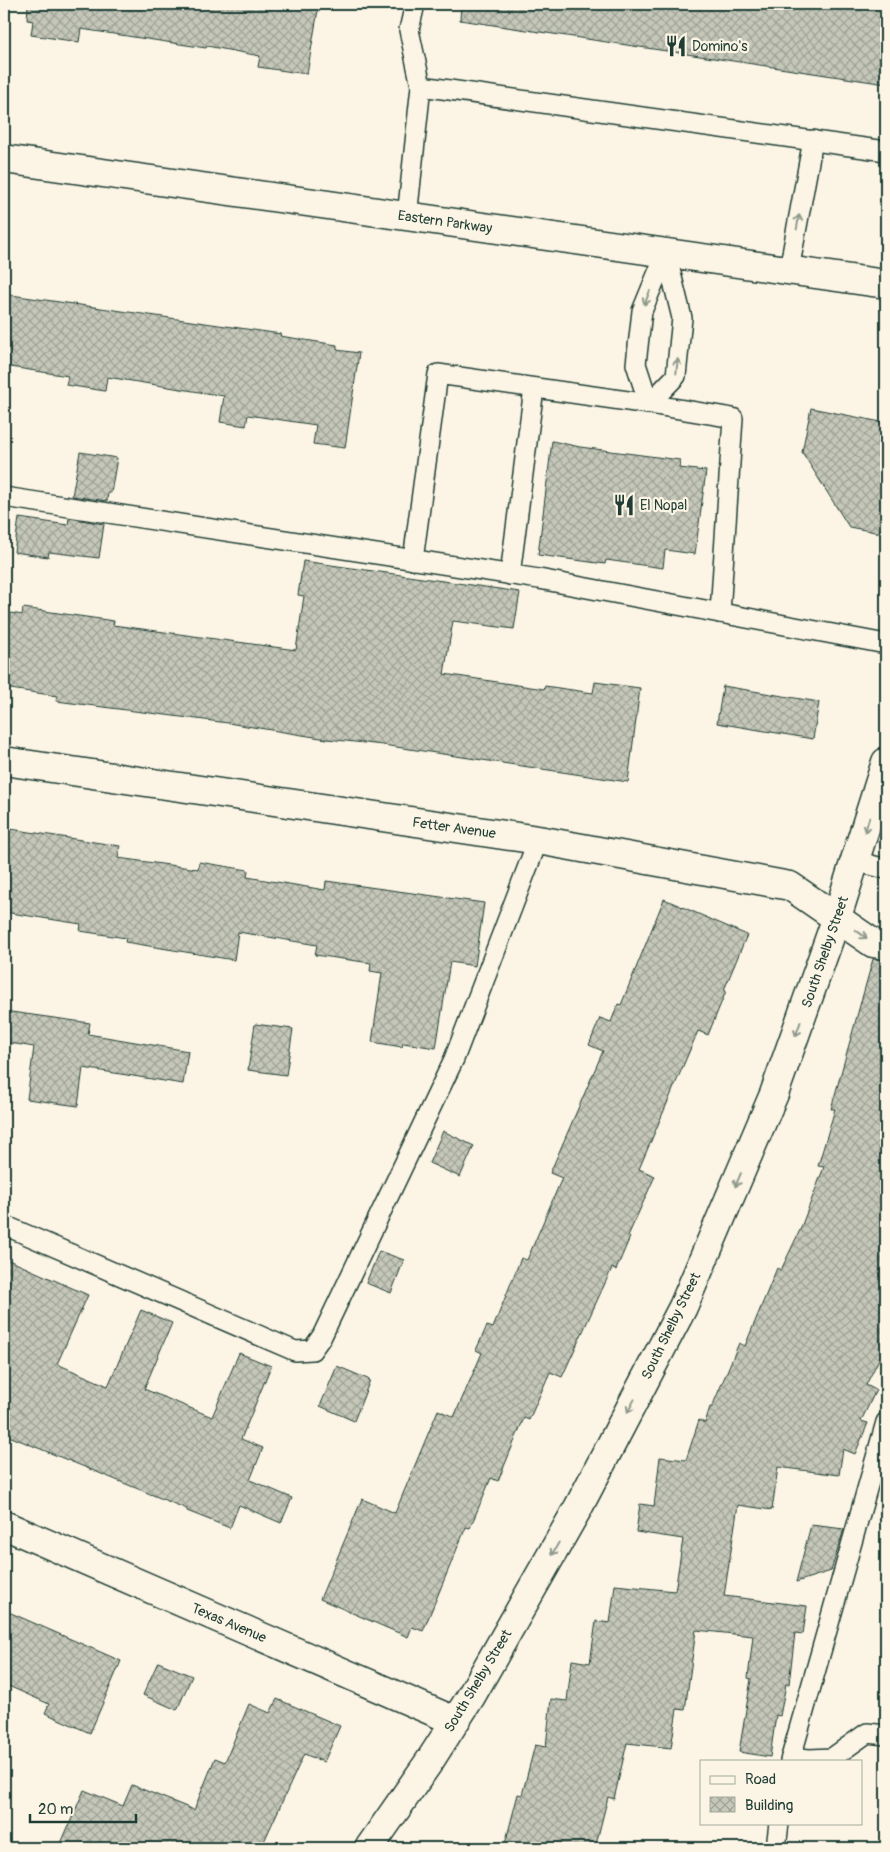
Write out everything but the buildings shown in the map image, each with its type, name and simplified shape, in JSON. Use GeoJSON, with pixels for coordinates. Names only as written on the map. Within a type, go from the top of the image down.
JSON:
{"type":"FeatureCollection","features":[{"type":"Feature","properties":{"kind":"main road","name":"Eastern Parkway"},"geometry":{"type":"LineString","coordinates":[[4,158],[886,284]]}},
{"type":"Feature","properties":{"kind":"main road","name":"Fetter Avenue"},"geometry":{"type":"LineString","coordinates":[[4,761],[538,840],[790,886],[873,943],[886,945]]}},
{"type":"Feature","properties":{"kind":"main road","name":"South Shelby Street"},"geometry":{"type":"LineString","coordinates":[[369,1848],[429,1762],[470,1698],[578,1508],[683,1307],[774,1094],[856,861],[886,762]]}},
{"type":"Feature","properties":{"kind":"main road","name":"Texas Avenue"},"geometry":{"type":"LineString","coordinates":[[4,1526],[454,1721]]}},
{"type":"Feature","properties":{"kind":"lane"},"geometry":{"type":"LineString","coordinates":[[407,217],[421,86],[409,30],[415,4]]}},
{"type":"Feature","properties":{"kind":"lane"},"geometry":{"type":"LineString","coordinates":[[421,86],[886,151]]}},
{"type":"Feature","properties":{"kind":"lane"},"geometry":{"type":"LineString","coordinates":[[789,270],[813,140]]}},
{"type":"Feature","properties":{"kind":"lane"},"geometry":{"type":"LineString","coordinates":[[649,404],[676,376],[682,318],[666,253]]}},
{"type":"Feature","properties":{"kind":"lane"},"geometry":{"type":"LineString","coordinates":[[649,404],[636,364],[642,311],[666,253]]}},
{"type":"Feature","properties":{"kind":"lane"},"geometry":{"type":"LineString","coordinates":[[413,560],[438,374],[733,418],[720,613]]}},
{"type":"Feature","properties":{"kind":"lane"},"geometry":{"type":"LineString","coordinates":[[510,575],[534,388]]}},
{"type":"Feature","properties":{"kind":"lane"},"geometry":{"type":"LineString","coordinates":[[4,498],[510,575],[886,644]]}},
{"type":"Feature","properties":{"kind":"lane"},"geometry":{"type":"LineString","coordinates":[[4,1226],[295,1351],[312,1350],[322,1336],[454,1059],[538,840]]}},
{"type":"Feature","properties":{"kind":"lane"},"geometry":{"type":"LineString","coordinates":[[856,861],[886,869]]}},
{"type":"Feature","properties":{"kind":"lane"},"geometry":{"type":"LineString","coordinates":[[886,1422],[790,1759],[832,1758],[867,1733],[886,1735]]}},
{"type":"Feature","properties":{"kind":"lane"},"geometry":{"type":"LineString","coordinates":[[776,1848],[779,1824]]}},
{"type":"Feature","properties":{"kind":"place","name":"Domino's"},"geometry":{"type":"Point","coordinates":[676,46]}},
{"type":"Feature","properties":{"kind":"place","name":"El Nopal"},"geometry":{"type":"Point","coordinates":[624,505]}}]}
